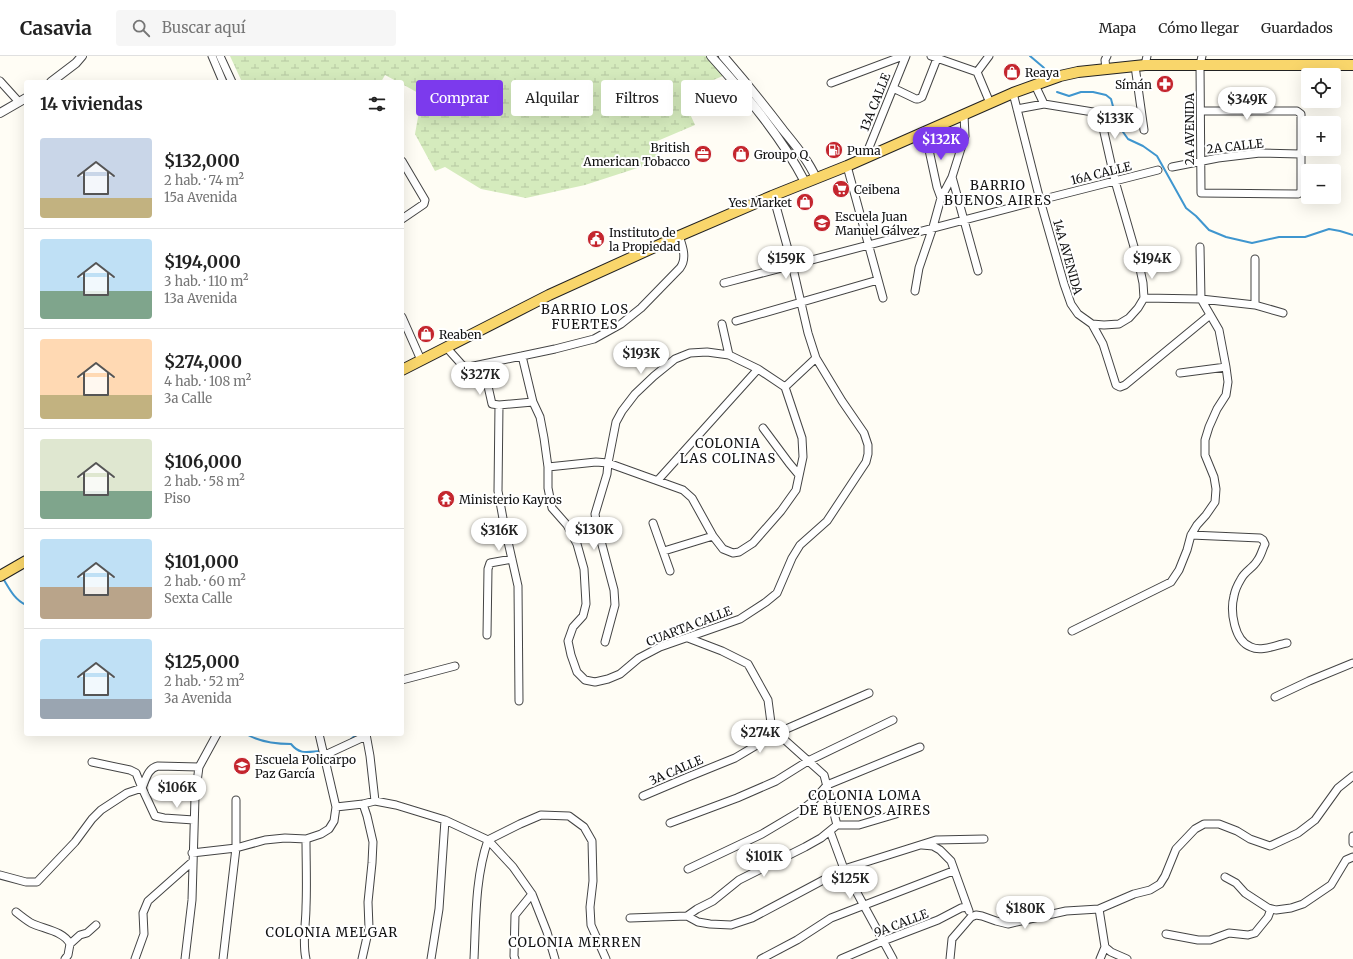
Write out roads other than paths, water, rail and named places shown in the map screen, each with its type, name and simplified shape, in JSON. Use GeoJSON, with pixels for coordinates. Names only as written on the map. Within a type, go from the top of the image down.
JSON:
{"type":"FeatureCollection","features":[{"type":"Feature","properties":{"kind":"main road"},"geometry":{"type":"LineString","coordinates":[[404,369],[549,295],[679,236],[805,182],[847,166],[990,103],[1060,76],[1142,62],[1201,61],[1353,65]]}},
{"type":"Feature","properties":{"kind":"main road"},"geometry":{"type":"LineString","coordinates":[[0,576],[24,562]]}},
{"type":"Feature","properties":{"kind":"street"},"geometry":{"type":"LineString","coordinates":[[54,80],[82,56]]}},
{"type":"Feature","properties":{"kind":"street"},"geometry":{"type":"LineString","coordinates":[[212,56],[222,80]]}},
{"type":"Feature","properties":{"kind":"street"},"geometry":{"type":"LineString","coordinates":[[220,56],[231,80]]}},
{"type":"Feature","properties":{"kind":"street"},"geometry":{"type":"LineString","coordinates":[[711,56],[746,95],[783,146],[805,182]]}},
{"type":"Feature","properties":{"kind":"street"},"geometry":{"type":"LineString","coordinates":[[723,56],[748,84],[811,167],[816,178]]}},
{"type":"Feature","properties":{"kind":"street"},"geometry":{"type":"LineString","coordinates":[[831,83],[903,56]]}},
{"type":"Feature","properties":{"kind":"street","name":"13A CALLE"},"geometry":{"type":"LineString","coordinates":[[866,157],[906,56]]}},
{"type":"Feature","properties":{"kind":"street"},"geometry":{"type":"LineString","coordinates":[[977,72],[989,56]]}},
{"type":"Feature","properties":{"kind":"street"},"geometry":{"type":"LineString","coordinates":[[1106,69],[1107,56]]}},
{"type":"Feature","properties":{"kind":"street"},"geometry":{"type":"LineString","coordinates":[[893,88],[916,99],[922,97],[936,57],[977,72],[990,103]]}},
{"type":"Feature","properties":{"kind":"street","name":"2A AVENIDA"},"geometry":{"type":"LineString","coordinates":[[1201,61],[1201,193],[1298,194],[1301,192],[1300,154]]}},
{"type":"Feature","properties":{"kind":"street"},"geometry":{"type":"LineString","coordinates":[[1142,62],[1144,130]]}},
{"type":"Feature","properties":{"kind":"street"},"geometry":{"type":"LineString","coordinates":[[0,81],[23,100],[0,113]]}},
{"type":"Feature","properties":{"kind":"street"},"geometry":{"type":"LineString","coordinates":[[1035,85],[1044,104]]}},
{"type":"Feature","properties":{"kind":"street","name":"14A AVENIDA"},"geometry":{"type":"LineString","coordinates":[[1013,94],[1040,200],[1064,284],[1071,304],[1078,314],[1092,324]]}},
{"type":"Feature","properties":{"kind":"street"},"geometry":{"type":"LineString","coordinates":[[1017,109],[1044,104],[1092,112],[1099,115],[1101,120],[1115,181],[1139,264],[1144,298],[1129,318],[1119,324],[1104,326],[1092,324]]}},
{"type":"Feature","properties":{"kind":"street"},"geometry":{"type":"LineString","coordinates":[[1201,111],[1297,112],[1301,114],[1302,118],[1300,154]]}},
{"type":"Feature","properties":{"kind":"street"},"geometry":{"type":"LineString","coordinates":[[915,291],[919,268],[941,198],[952,177],[965,136],[964,114]]}},
{"type":"Feature","properties":{"kind":"street"},"geometry":{"type":"LineString","coordinates":[[919,134],[929,150],[937,187],[941,198]]}},
{"type":"Feature","properties":{"kind":"street"},"geometry":{"type":"LineString","coordinates":[[929,150],[965,136]]}},
{"type":"Feature","properties":{"kind":"street","name":"2A CALLE"},"geometry":{"type":"LineString","coordinates":[[1172,167],[1200,161],[1260,153],[1300,154]]}},
{"type":"Feature","properties":{"kind":"street"},"geometry":{"type":"LineString","coordinates":[[404,164],[425,200],[424,204],[404,218]]}},
{"type":"Feature","properties":{"kind":"street"},"geometry":{"type":"LineString","coordinates":[[847,166],[883,298]]}},
{"type":"Feature","properties":{"kind":"street","name":"16A CALLE"},"geometry":{"type":"LineString","coordinates":[[724,283],[933,227],[1158,170]]}},
{"type":"Feature","properties":{"kind":"street"},"geometry":{"type":"LineString","coordinates":[[952,177],[978,271]]}},
{"type":"Feature","properties":{"kind":"street"},"geometry":{"type":"LineString","coordinates":[[772,196],[792,264],[816,358],[785,387]]}},
{"type":"Feature","properties":{"kind":"street"},"geometry":{"type":"LineString","coordinates":[[446,347],[463,366],[469,367],[594,339],[621,324],[641,308],[680,268],[684,263],[684,251],[679,236]]}},
{"type":"Feature","properties":{"kind":"street"},"geometry":{"type":"LineString","coordinates":[[1072,631],[1171,582],[1179,570],[1191,535],[1214,502],[1216,489],[1214,477],[1206,455],[1205,440],[1217,409],[1226,395],[1228,382],[1219,330],[1201,299],[1200,247]]}},
{"type":"Feature","properties":{"kind":"street"},"geometry":{"type":"LineString","coordinates":[[1255,259],[1255,305]]}},
{"type":"Feature","properties":{"kind":"street"},"geometry":{"type":"LineString","coordinates":[[736,321],[878,280]]}},
{"type":"Feature","properties":{"kind":"street"},"geometry":{"type":"LineString","coordinates":[[1144,298],[1201,299],[1255,305],[1283,313]]}},
{"type":"Feature","properties":{"kind":"street"},"geometry":{"type":"LineString","coordinates":[[1092,324],[1103,344],[1116,385],[1120,387],[1125,385],[1210,315]]}},
{"type":"Feature","properties":{"kind":"street"},"geometry":{"type":"LineString","coordinates":[[404,322],[420,360]]}},
{"type":"Feature","properties":{"kind":"street"},"geometry":{"type":"LineString","coordinates":[[722,324],[729,355]]}},
{"type":"Feature","properties":{"kind":"street"},"geometry":{"type":"LineString","coordinates":[[522,356],[533,402],[540,418],[548,467],[596,462],[608,463],[683,490],[692,498],[713,536],[723,549],[733,553],[740,552],[753,543],[781,511],[796,490],[803,456],[802,438],[785,387],[758,369],[729,355],[707,352],[690,352],[675,359],[635,394],[622,411],[616,422],[608,463],[607,474],[595,514],[614,590],[615,605],[605,642]]}},
{"type":"Feature","properties":{"kind":"street","name":"CUARTA CALLE"},"geometry":{"type":"LineString","coordinates":[[548,467],[548,488],[552,508],[567,525],[577,544],[584,569],[586,604],[583,616],[573,627],[568,640],[571,655],[577,672],[585,680],[595,682],[608,679],[620,674],[639,658],[660,647],[740,619],[777,593],[792,558],[800,545],[827,521],[866,462],[868,445],[864,433],[842,401],[816,358]]}},
{"type":"Feature","properties":{"kind":"street"},"geometry":{"type":"LineString","coordinates":[[483,364],[491,402],[494,405],[533,402]]}},
{"type":"Feature","properties":{"kind":"street"},"geometry":{"type":"LineString","coordinates":[[1180,373],[1226,367]]}},
{"type":"Feature","properties":{"kind":"street"},"geometry":{"type":"LineString","coordinates":[[658,480],[758,369]]}},
{"type":"Feature","properties":{"kind":"street"},"geometry":{"type":"LineString","coordinates":[[499,405],[498,491],[518,586],[519,701]]}},
{"type":"Feature","properties":{"kind":"street"},"geometry":{"type":"LineString","coordinates":[[763,428],[799,474]]}},
{"type":"Feature","properties":{"kind":"street"},"geometry":{"type":"LineString","coordinates":[[653,523],[670,571]]}},
{"type":"Feature","properties":{"kind":"street"},"geometry":{"type":"LineString","coordinates":[[1191,535],[1260,538],[1263,540],[1265,544],[1258,560],[1244,573],[1234,596],[1233,607],[1238,637],[1242,642],[1251,647],[1260,649],[1287,643]]}},
{"type":"Feature","properties":{"kind":"street"},"geometry":{"type":"LineString","coordinates":[[664,551],[713,536]]}},
{"type":"Feature","properties":{"kind":"street"},"geometry":{"type":"LineString","coordinates":[[486,635],[488,569],[490,563],[512,559]]}},
{"type":"Feature","properties":{"kind":"street"},"geometry":{"type":"LineString","coordinates":[[688,638],[722,651],[748,664],[768,700],[771,723],[777,733],[824,775],[837,825]]}},
{"type":"Feature","properties":{"kind":"street"},"geometry":{"type":"LineString","coordinates":[[1275,697],[1353,663]]}},
{"type":"Feature","properties":{"kind":"street"},"geometry":{"type":"LineString","coordinates":[[404,679],[455,666]]}},
{"type":"Feature","properties":{"kind":"street","name":"3A CALLE"},"geometry":{"type":"LineString","coordinates":[[643,796],[735,758],[777,733],[869,693]]}},
{"type":"Feature","properties":{"kind":"street"},"geometry":{"type":"LineString","coordinates":[[670,823],[737,798],[776,781],[808,761],[893,720]]}},
{"type":"Feature","properties":{"kind":"street"},"geometry":{"type":"LineString","coordinates":[[184,959],[192,900],[192,852],[195,797],[199,767],[216,736]]}},
{"type":"Feature","properties":{"kind":"street"},"geometry":{"type":"LineString","coordinates":[[192,852],[236,848],[265,840],[306,838],[321,834],[329,829],[334,821],[336,807],[320,736]]}},
{"type":"Feature","properties":{"kind":"street"},"geometry":{"type":"LineString","coordinates":[[324,754],[364,736]]}},
{"type":"Feature","properties":{"kind":"street"},"geometry":{"type":"LineString","coordinates":[[366,736],[376,801]]}},
{"type":"Feature","properties":{"kind":"street"},"geometry":{"type":"LineString","coordinates":[[688,869],[762,834],[799,812],[813,801],[827,785],[920,747]]}},
{"type":"Feature","properties":{"kind":"street"},"geometry":{"type":"LineString","coordinates":[[92,762],[134,771],[155,816],[194,820]]}},
{"type":"Feature","properties":{"kind":"street"},"geometry":{"type":"LineString","coordinates":[[142,788],[149,770],[153,767],[199,767]]}},
{"type":"Feature","properties":{"kind":"street"},"geometry":{"type":"LineString","coordinates":[[950,959],[952,939],[971,917],[976,915],[996,922],[1008,924],[1066,911],[1099,909],[1134,894],[1150,890],[1160,884],[1165,876],[1176,849],[1195,829],[1204,824],[1219,824],[1270,846],[1298,834],[1315,820],[1338,788],[1353,776]]}},
{"type":"Feature","properties":{"kind":"street"},"geometry":{"type":"LineString","coordinates":[[0,875],[26,882],[37,882],[75,842],[92,819],[101,810],[127,793],[142,788]]}},
{"type":"Feature","properties":{"kind":"street"},"geometry":{"type":"LineString","coordinates":[[223,959],[236,848],[236,800]]}},
{"type":"Feature","properties":{"kind":"street"},"geometry":{"type":"LineString","coordinates":[[336,807],[376,801],[396,805],[445,820],[488,840],[513,867],[532,894],[547,932],[555,959]]}},
{"type":"Feature","properties":{"kind":"street"},"geometry":{"type":"LineString","coordinates":[[362,959],[369,928],[368,902],[373,842],[363,804]]}},
{"type":"Feature","properties":{"kind":"street"},"geometry":{"type":"LineString","coordinates":[[687,916],[713,901],[739,880],[805,847],[821,838],[837,825],[859,824],[896,814]]}},
{"type":"Feature","properties":{"kind":"street"},"geometry":{"type":"LineString","coordinates":[[474,959],[479,878],[482,855],[488,840],[541,815],[569,816],[584,827],[592,841],[593,881],[590,907],[591,925],[606,959]]}},
{"type":"Feature","properties":{"kind":"street"},"geometry":{"type":"LineString","coordinates":[[431,959],[438,909],[445,820]]}},
{"type":"Feature","properties":{"kind":"street"},"geometry":{"type":"LineString","coordinates":[[830,831],[844,869],[893,959]]}},
{"type":"Feature","properties":{"kind":"street"},"geometry":{"type":"LineString","coordinates":[[1353,836],[1353,843]]}},
{"type":"Feature","properties":{"kind":"street"},"geometry":{"type":"LineString","coordinates":[[306,838],[306,908],[303,948],[306,959]]}},
{"type":"Feature","properties":{"kind":"street"},"geometry":{"type":"LineString","coordinates":[[630,918],[687,916],[698,922],[731,925],[741,922],[844,869],[936,840],[984,839]]}},
{"type":"Feature","properties":{"kind":"street"},"geometry":{"type":"LineString","coordinates":[[920,845],[933,846],[940,850],[951,861],[953,871],[971,917]]}},
{"type":"Feature","properties":{"kind":"street"},"geometry":{"type":"LineString","coordinates":[[1224,877],[1236,882],[1245,893],[1268,908],[1276,910],[1283,909],[1303,904],[1331,886],[1346,860],[1353,857]]}},
{"type":"Feature","properties":{"kind":"street"},"geometry":{"type":"LineString","coordinates":[[135,959],[144,934],[143,913],[148,901],[192,862]]}},
{"type":"Feature","properties":{"kind":"street"},"geometry":{"type":"LineString","coordinates":[[761,959],[797,940],[831,918],[953,871]]}},
{"type":"Feature","properties":{"kind":"street"},"geometry":{"type":"LineString","coordinates":[[515,959],[515,915],[532,894]]}},
{"type":"Feature","properties":{"kind":"street","name":"9A CALLE"},"geometry":{"type":"LineString","coordinates":[[846,958],[883,941],[967,907]]}},
{"type":"Feature","properties":{"kind":"street"},"geometry":{"type":"LineString","coordinates":[[1099,909],[1105,947],[1100,959]]}},
{"type":"Feature","properties":{"kind":"street"},"geometry":{"type":"LineString","coordinates":[[1166,934],[1198,940],[1210,940],[1229,933],[1248,935],[1255,933],[1268,917],[1271,909]]}},
{"type":"Feature","properties":{"kind":"street"},"geometry":{"type":"LineString","coordinates":[[16,912],[32,923],[62,936],[68,940],[70,944]]}},
{"type":"Feature","properties":{"kind":"street"},"geometry":{"type":"LineString","coordinates":[[65,959],[68,955],[70,944],[80,935],[87,933],[96,926]]}},
{"type":"Feature","properties":{"kind":"street"},"geometry":{"type":"LineString","coordinates":[[1105,947],[1111,952],[1127,959]]}},
{"type":"Feature","properties":{"kind":"waterway"},"geometry":{"type":"LineString","coordinates":[[1030,56],[1049,74]]}},
{"type":"Feature","properties":{"kind":"waterway"},"geometry":{"type":"LineString","coordinates":[[1057,92],[1069,96],[1081,92],[1093,92],[1106,95],[1111,99],[1118,125],[1128,139],[1143,146],[1157,156],[1186,208],[1209,230],[1226,237],[1252,243],[1279,237],[1305,237],[1329,229],[1353,235]]}},
{"type":"Feature","properties":{"kind":"waterway"},"geometry":{"type":"LineString","coordinates":[[4,580],[16,598],[24,604]]}},
{"type":"Feature","properties":{"kind":"waterway"},"geometry":{"type":"LineString","coordinates":[[250,736],[268,742],[291,744],[294,748],[301,751],[320,751]]}},
{"type":"Feature","properties":{"kind":"waterway"},"geometry":{"type":"LineString","coordinates":[[350,740],[355,736]]}},
{"type":"Feature","properties":{"kind":"place","name":"Reaya"},"geometry":{"type":"Point","coordinates":[1012,72]}},
{"type":"Feature","properties":{"kind":"place","name":"Símán"},"geometry":{"type":"Point","coordinates":[1165,84]}},
{"type":"Feature","properties":{"kind":"place","name":"Puma"},"geometry":{"type":"Point","coordinates":[834,150]}},
{"type":"Feature","properties":{"kind":"place","name":"British American Tobacco"},"geometry":{"type":"Point","coordinates":[703,154]}},
{"type":"Feature","properties":{"kind":"place","name":"Groupo Q"},"geometry":{"type":"Point","coordinates":[741,154]}},
{"type":"Feature","properties":{"kind":"place","name":"Ceibena"},"geometry":{"type":"Point","coordinates":[841,189]}},
{"type":"Feature","properties":{"kind":"place","name":"Yes Market"},"geometry":{"type":"Point","coordinates":[805,202]}},
{"type":"Feature","properties":{"kind":"place","name":"Escuela Juan Manuel Gálvez"},"geometry":{"type":"Point","coordinates":[822,223]}},
{"type":"Feature","properties":{"kind":"place","name":"Instituto de la Propiedad"},"geometry":{"type":"Point","coordinates":[596,239]}},
{"type":"Feature","properties":{"kind":"place","name":"Reaben"},"geometry":{"type":"Point","coordinates":[426,334]}},
{"type":"Feature","properties":{"kind":"place","name":"Ministerio Kayros"},"geometry":{"type":"Point","coordinates":[446,499]}},
{"type":"Feature","properties":{"kind":"place","name":"Escuela Policarpo Paz García"},"geometry":{"type":"Point","coordinates":[242,766]}},
{"type":"Feature","properties":{"kind":"district","name":"BARRIO BUENOS AIRES"},"geometry":{"type":"Point","coordinates":[998,192]}},
{"type":"Feature","properties":{"kind":"district","name":"BARRIO LOS FUERTES"},"geometry":{"type":"Point","coordinates":[585,316]}},
{"type":"Feature","properties":{"kind":"district","name":"COLONIA LAS COLINAS"},"geometry":{"type":"Point","coordinates":[728,450]}},
{"type":"Feature","properties":{"kind":"district","name":"COLONIA LOMA DE BUENOS AIRES"},"geometry":{"type":"Point","coordinates":[865,802]}},
{"type":"Feature","properties":{"kind":"district","name":"COLONIA MELGAR"},"geometry":{"type":"Point","coordinates":[332,932]}},
{"type":"Feature","properties":{"kind":"district","name":"COLONIA MERREN"},"geometry":{"type":"Point","coordinates":[575,942]}}]}
